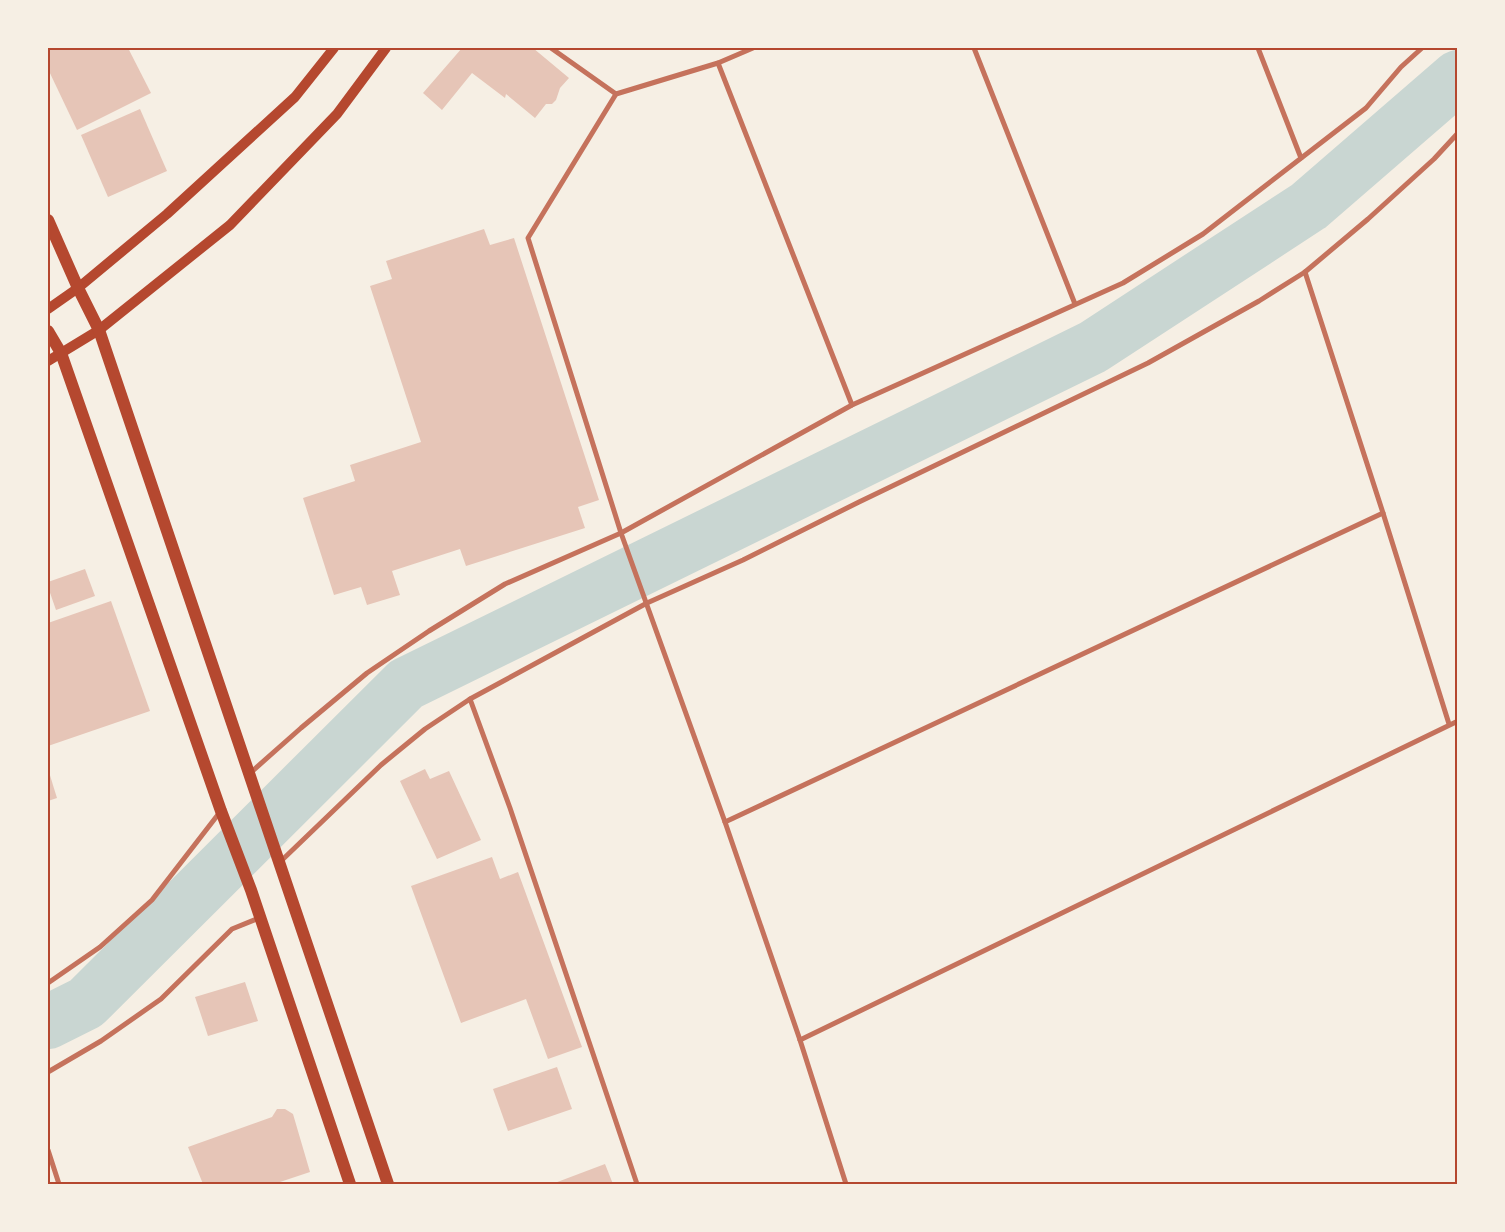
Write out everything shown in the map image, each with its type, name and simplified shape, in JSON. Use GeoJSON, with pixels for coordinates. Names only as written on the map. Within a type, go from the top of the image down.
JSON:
{"type":"FeatureCollection","features":[{"type":"Feature","properties":{"kind":"main road"},"geometry":{"type":"LineString","coordinates":[[48,309],[78,288],[167,214],[295,96],[334,48]]}},
{"type":"Feature","properties":{"kind":"main road"},"geometry":{"type":"LineString","coordinates":[[48,361],[99,330],[230,225],[337,114],[386,48]]}},
{"type":"Feature","properties":{"kind":"main road"},"geometry":{"type":"LineString","coordinates":[[48,220],[99,330],[388,1184]]}},
{"type":"Feature","properties":{"kind":"main road"},"geometry":{"type":"LineString","coordinates":[[48,330],[61,353],[221,811],[251,890],[350,1184]]}},
{"type":"Feature","properties":{"kind":"street"},"geometry":{"type":"LineString","coordinates":[[551,48],[616,94]]}},
{"type":"Feature","properties":{"kind":"street"},"geometry":{"type":"LineString","coordinates":[[753,48],[718,63],[616,94],[528,238],[621,533],[725,822],[800,1040],[846,1184]]}},
{"type":"Feature","properties":{"kind":"street"},"geometry":{"type":"LineString","coordinates":[[974,48],[1075,304]]}},
{"type":"Feature","properties":{"kind":"street"},"geometry":{"type":"LineString","coordinates":[[1258,48],[1301,158]]}},
{"type":"Feature","properties":{"kind":"street"},"geometry":{"type":"LineString","coordinates":[[249,774],[367,673],[429,631],[505,584],[621,533],[852,405],[1123,283],[1203,234],[1366,108],[1401,67],[1422,48]]}},
{"type":"Feature","properties":{"kind":"street"},"geometry":{"type":"LineString","coordinates":[[718,63],[852,405]]}},
{"type":"Feature","properties":{"kind":"street"},"geometry":{"type":"LineString","coordinates":[[280,862],[380,765],[425,729],[470,699],[647,603],[743,560],[1148,363],[1258,302],[1305,272],[1368,219],[1434,159],[1458,133]]}},
{"type":"Feature","properties":{"kind":"street"},"geometry":{"type":"LineString","coordinates":[[1305,272],[1384,513],[1449,724]]}},
{"type":"Feature","properties":{"kind":"street"},"geometry":{"type":"LineString","coordinates":[[725,822],[1384,513]]}},
{"type":"Feature","properties":{"kind":"street"},"geometry":{"type":"LineString","coordinates":[[470,699],[510,808],[637,1184]]}},
{"type":"Feature","properties":{"kind":"street"},"geometry":{"type":"LineString","coordinates":[[800,1040],[1458,721]]}},
{"type":"Feature","properties":{"kind":"street"},"geometry":{"type":"LineString","coordinates":[[48,983],[100,948],[152,900],[221,811]]}},
{"type":"Feature","properties":{"kind":"street"},"geometry":{"type":"LineString","coordinates":[[48,1072],[102,1041],[161,1000],[232,929],[260,917]]}},
{"type":"Feature","properties":{"kind":"street"},"geometry":{"type":"LineString","coordinates":[[48,1150],[60,1184]]}},
{"type":"Feature","properties":{"kind":"building"},"geometry":{"type":"Polygon","coordinates":[[[48,48],[128,48],[151,93],[77,130],[48,69],[48,48]]]}},
{"type":"Feature","properties":{"kind":"building"},"geometry":{"type":"Polygon","coordinates":[[[462,48],[533,48],[569,78],[560,88],[556,100],[552,104],[546,104],[535,118],[506,94],[505,98],[472,73],[442,110],[423,93],[462,48]]]}},
{"type":"Feature","properties":{"kind":"building"},"geometry":{"type":"Polygon","coordinates":[[[140,109],[167,171],[108,197],[81,135],[140,109]]]}},
{"type":"Feature","properties":{"kind":"building"},"geometry":{"type":"Polygon","coordinates":[[[484,229],[490,245],[514,238],[599,500],[578,507],[585,528],[466,566],[460,549],[392,571],[400,595],[367,605],[361,587],[334,595],[303,498],[355,481],[350,465],[421,442],[370,286],[392,279],[386,261],[484,229]]]}},
{"type":"Feature","properties":{"kind":"building"},"geometry":{"type":"Polygon","coordinates":[[[85,569],[95,596],[56,610],[48,582],[85,569]]]}},
{"type":"Feature","properties":{"kind":"building"},"geometry":{"type":"Polygon","coordinates":[[[111,601],[150,711],[48,746],[48,623],[111,601]]]}},
{"type":"Feature","properties":{"kind":"building"},"geometry":{"type":"Polygon","coordinates":[[[48,769],[57,798],[48,801],[48,769]]]}},
{"type":"Feature","properties":{"kind":"building"},"geometry":{"type":"Polygon","coordinates":[[[425,769],[430,779],[449,771],[481,840],[437,859],[400,781],[425,769]]]}},
{"type":"Feature","properties":{"kind":"building"},"geometry":{"type":"Polygon","coordinates":[[[492,857],[500,879],[518,872],[582,1047],[548,1059],[526,999],[461,1023],[411,886],[492,857]]]}},
{"type":"Feature","properties":{"kind":"building"},"geometry":{"type":"Polygon","coordinates":[[[245,982],[258,1021],[208,1036],[195,997],[245,982]]]}},
{"type":"Feature","properties":{"kind":"building"},"geometry":{"type":"Polygon","coordinates":[[[557,1067],[572,1109],[508,1131],[493,1089],[557,1067]]]}},
{"type":"Feature","properties":{"kind":"building"},"geometry":{"type":"Polygon","coordinates":[[[277,1109],[285,1109],[293,1114],[310,1172],[274,1184],[203,1184],[188,1147],[272,1117],[277,1109]]]}},
{"type":"Feature","properties":{"kind":"building"},"geometry":{"type":"Polygon","coordinates":[[[605,1164],[613,1184],[552,1184],[605,1164]]]}},
{"type":"Feature","properties":{"kind":"waterway"},"geometry":{"type":"LineString","coordinates":[[48,1022],[86,1003],[406,684],[1093,347],[1309,206],[1458,77]]}}]}
